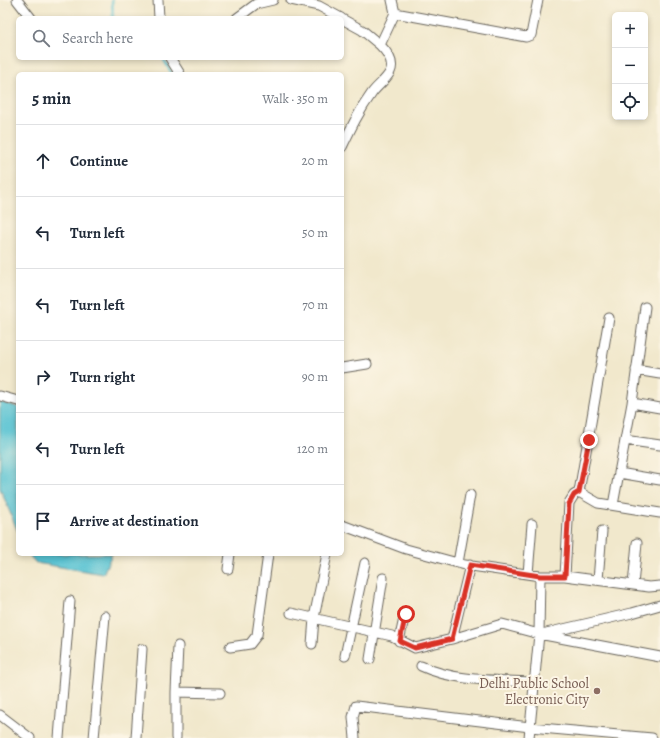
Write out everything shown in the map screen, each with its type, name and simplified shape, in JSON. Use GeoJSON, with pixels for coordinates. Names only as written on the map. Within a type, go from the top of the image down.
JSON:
{"type":"FeatureCollection","features":[{"type":"Feature","properties":{"kind":"street"},"geometry":{"type":"LineString","coordinates":[[17,0],[29,16]]}},
{"type":"Feature","properties":{"kind":"street"},"geometry":{"type":"LineString","coordinates":[[158,0],[159,16]]}},
{"type":"Feature","properties":{"kind":"street"},"geometry":{"type":"LineString","coordinates":[[240,16],[256,4],[273,0]]}},
{"type":"Feature","properties":{"kind":"street"},"geometry":{"type":"LineString","coordinates":[[291,0],[319,6],[337,16]]}},
{"type":"Feature","properties":{"kind":"street"},"geometry":{"type":"LineString","coordinates":[[380,45],[395,13],[392,0]]}},
{"type":"Feature","properties":{"kind":"street"},"geometry":{"type":"LineString","coordinates":[[395,13],[526,37],[531,35],[538,0]]}},
{"type":"Feature","properties":{"kind":"street"},"geometry":{"type":"LineString","coordinates":[[344,20],[362,30],[380,45],[387,52],[391,61],[390,72],[357,114],[344,143]]}},
{"type":"Feature","properties":{"kind":"street"},"geometry":{"type":"LineString","coordinates":[[171,60],[179,72]]}},
{"type":"Feature","properties":{"kind":"street"},"geometry":{"type":"LineString","coordinates":[[613,505],[632,403],[645,307]]}},
{"type":"Feature","properties":{"kind":"street"},"geometry":{"type":"LineString","coordinates":[[565,576],[569,504],[574,495],[579,492],[609,318]]}},
{"type":"Feature","properties":{"kind":"street"},"geometry":{"type":"LineString","coordinates":[[344,368],[367,364]]}},
{"type":"Feature","properties":{"kind":"street"},"geometry":{"type":"LineString","coordinates":[[636,370],[660,374]]}},
{"type":"Feature","properties":{"kind":"street"},"geometry":{"type":"LineString","coordinates":[[0,396],[16,400]]}},
{"type":"Feature","properties":{"kind":"street"},"geometry":{"type":"LineString","coordinates":[[632,403],[660,408]]}},
{"type":"Feature","properties":{"kind":"street"},"geometry":{"type":"LineString","coordinates":[[625,440],[660,445]]}},
{"type":"Feature","properties":{"kind":"street"},"geometry":{"type":"LineString","coordinates":[[619,472],[660,480]]}},
{"type":"Feature","properties":{"kind":"street"},"geometry":{"type":"LineString","coordinates":[[579,492],[598,503],[660,513]]}},
{"type":"Feature","properties":{"kind":"street"},"geometry":{"type":"LineString","coordinates":[[458,563],[470,495]]}},
{"type":"Feature","properties":{"kind":"street"},"geometry":{"type":"LineString","coordinates":[[528,574],[532,524]]}},
{"type":"Feature","properties":{"kind":"street"},"geometry":{"type":"LineString","coordinates":[[344,526],[406,549],[458,563],[540,576],[565,576],[649,587],[660,586]]}},
{"type":"Feature","properties":{"kind":"street"},"geometry":{"type":"LineString","coordinates":[[598,580],[602,531]]}},
{"type":"Feature","properties":{"kind":"street"},"geometry":{"type":"LineString","coordinates":[[633,585],[637,543]]}},
{"type":"Feature","properties":{"kind":"street"},"geometry":{"type":"LineString","coordinates":[[228,569],[230,556]]}},
{"type":"Feature","properties":{"kind":"street"},"geometry":{"type":"LineString","coordinates":[[230,647],[250,644],[257,636],[268,556]]}},
{"type":"Feature","properties":{"kind":"street"},"geometry":{"type":"LineString","coordinates":[[312,644],[314,618],[326,556]]}},
{"type":"Feature","properties":{"kind":"street"},"geometry":{"type":"LineString","coordinates":[[345,656],[350,627],[365,563]]}},
{"type":"Feature","properties":{"kind":"street"},"geometry":{"type":"LineString","coordinates":[[452,639],[470,565]]}},
{"type":"Feature","properties":{"kind":"street"},"geometry":{"type":"LineString","coordinates":[[529,738],[539,634],[540,576]]}},
{"type":"Feature","properties":{"kind":"street"},"geometry":{"type":"LineString","coordinates":[[370,659],[373,632],[383,578]]}},
{"type":"Feature","properties":{"kind":"street"},"geometry":{"type":"LineString","coordinates":[[59,738],[70,601]]}},
{"type":"Feature","properties":{"kind":"street"},"geometry":{"type":"LineString","coordinates":[[539,634],[632,613],[660,604]]}},
{"type":"Feature","properties":{"kind":"street"},"geometry":{"type":"LineString","coordinates":[[291,613],[392,636],[415,648],[502,624],[539,634],[660,657]]}},
{"type":"Feature","properties":{"kind":"street"},"geometry":{"type":"LineString","coordinates":[[400,641],[406,614]]}},
{"type":"Feature","properties":{"kind":"street"},"geometry":{"type":"LineString","coordinates":[[94,738],[105,616]]}},
{"type":"Feature","properties":{"kind":"street"},"geometry":{"type":"LineString","coordinates":[[176,738],[178,646]]}},
{"type":"Feature","properties":{"kind":"street"},"geometry":{"type":"LineString","coordinates":[[136,738],[142,650]]}},
{"type":"Feature","properties":{"kind":"street"},"geometry":{"type":"LineString","coordinates":[[421,666],[433,672],[455,677],[534,682]]}},
{"type":"Feature","properties":{"kind":"street"},"geometry":{"type":"LineString","coordinates":[[176,692],[220,693]]}},
{"type":"Feature","properties":{"kind":"street"},"geometry":{"type":"LineString","coordinates":[[355,738],[353,717],[356,706],[530,727],[652,738]]}},
{"type":"Feature","properties":{"kind":"street"},"geometry":{"type":"LineString","coordinates":[[0,715],[30,738]]}},
{"type":"Feature","properties":{"kind":"water"},"geometry":{"type":"Polygon","coordinates":[[[0,402],[16,406],[16,527],[0,488],[0,402]]]}},
{"type":"Feature","properties":{"kind":"water"},"geometry":{"type":"Polygon","coordinates":[[[30,556],[111,556],[103,574],[36,563],[30,556]]]}},
{"type":"Feature","properties":{"kind":"waterway"},"geometry":{"type":"LineString","coordinates":[[112,0],[113,16]]}},
{"type":"Feature","properties":{"kind":"waterway"},"geometry":{"type":"LineString","coordinates":[[164,60],[171,72]]}},
{"type":"Feature","properties":{"kind":"place","name":"Delhi Public School Electronic City"},"geometry":{"type":"Point","coordinates":[597,691]}},
{"type":"Feature","properties":{"kind":"route"},"geometry":{"type":"LineString","coordinates":[[406,614],[400,641],[415,648],[452,639],[470,565],[540,576],[565,576],[568,509],[570,499],[579,492],[589,440]]}}]}
